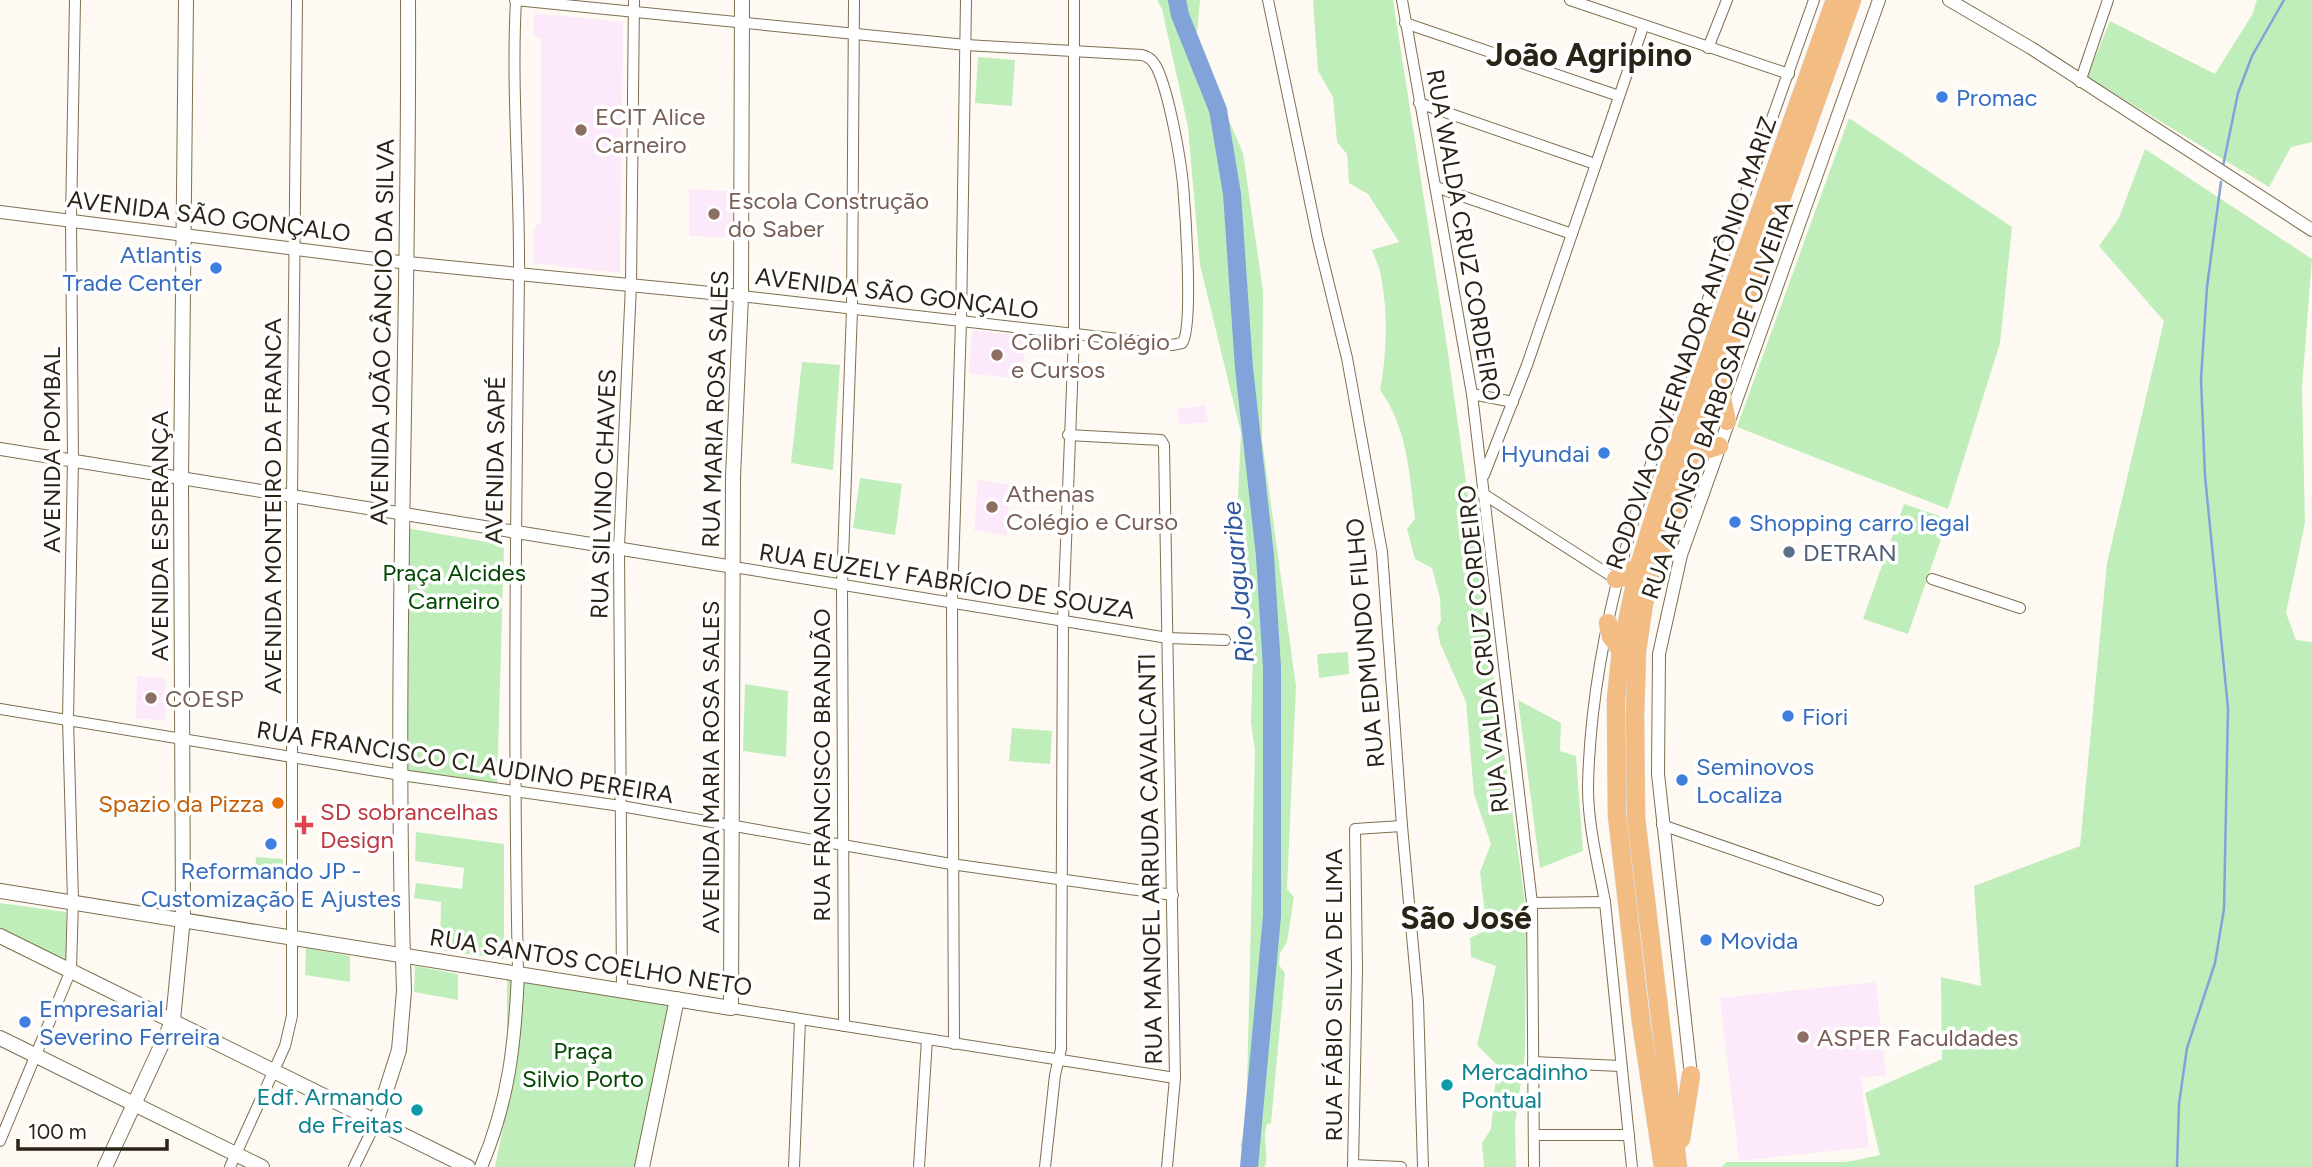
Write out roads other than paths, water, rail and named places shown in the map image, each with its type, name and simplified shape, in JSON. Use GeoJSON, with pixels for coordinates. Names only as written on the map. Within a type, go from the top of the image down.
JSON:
{"type":"FeatureCollection","features":[{"type":"Feature","properties":{"kind":"highway","name":"RODOVIA GOVERNADOR ANTÔNIO MARIZ"},"geometry":{"type":"LineString","coordinates":[[1663,1167],[1641,1022],[1618,817],[1616,699],[1621,650],[1639,566],[1669,469],[1835,0]]}},
{"type":"Feature","properties":{"kind":"highway","name":"RODOVIA GOVERNADOR ANTÔNIO MARIZ"},"geometry":{"type":"LineString","coordinates":[[1678,1167],[1636,818],[1634,715],[1637,651],[1644,603],[1690,455],[1852,0]]}},
{"type":"Feature","properties":{"kind":"highway"},"geometry":{"type":"LineString","coordinates":[[1718,377],[1727,421]]}},
{"type":"Feature","properties":{"kind":"highway"},"geometry":{"type":"LineString","coordinates":[[1690,455],[1719,446]]}},
{"type":"Feature","properties":{"kind":"highway"},"geometry":{"type":"LineString","coordinates":[[1616,579],[1627,576],[1639,566]]}},
{"type":"Feature","properties":{"kind":"highway"},"geometry":{"type":"LineString","coordinates":[[1608,623],[1611,637],[1621,650]]}},
{"type":"Feature","properties":{"kind":"highway"},"geometry":{"type":"LineString","coordinates":[[1684,1167],[1681,1127],[1691,1075]]}},
{"type":"Feature","properties":{"kind":"main road","name":"AVENIDA ESPERANÇA"},"geometry":{"type":"LineString","coordinates":[[105,1167],[173,1020],[183,918],[181,480],[186,0]]}},
{"type":"Feature","properties":{"kind":"main road","name":"AVENIDA JOÃO CÂNCIO DA SILVA"},"geometry":{"type":"LineString","coordinates":[[376,1122],[399,1051],[404,991],[401,513],[408,263],[408,0]]}},
{"type":"Feature","properties":{"kind":"main road","name":"RUA MARIA ROSA SALES"},"geometry":{"type":"LineString","coordinates":[[734,567],[733,477],[741,296],[742,0]]}},
{"type":"Feature","properties":{"kind":"main road","name":"AVENIDA MARIA ROSA SALES"},"geometry":{"type":"LineString","coordinates":[[731,1008],[734,567]]}},
{"type":"Feature","properties":{"kind":"main road","name":"RUA SANTOS COELHO NETO"},"geometry":{"type":"LineString","coordinates":[[0,891],[73,900],[731,1008]]}},
{"type":"Feature","properties":{"kind":"main road"},"geometry":{"type":"LineString","coordinates":[[0,936],[468,1167]]}},
{"type":"Feature","properties":{"kind":"main road"},"geometry":{"type":"LineString","coordinates":[[642,1167],[677,999]]}},
{"type":"Feature","properties":{"kind":"main road"},"geometry":{"type":"LineString","coordinates":[[0,1038],[134,1105],[233,1160],[262,1167]]}},
{"type":"Feature","properties":{"kind":"street","name":"AVENIDA POMBAL"},"geometry":{"type":"LineString","coordinates":[[71,970],[73,900],[68,719],[73,461],[71,220],[75,0]]}},
{"type":"Feature","properties":{"kind":"street","name":"AVENIDA MONTEIRO DA FRANCA"},"geometry":{"type":"LineString","coordinates":[[233,1160],[290,1032],[292,1016],[292,497],[297,0]]}},
{"type":"Feature","properties":{"kind":"street"},"geometry":{"type":"LineString","coordinates":[[516,0],[634,6],[742,23],[1074,53]]}},
{"type":"Feature","properties":{"kind":"street","name":"AVENIDA SAPÉ"},"geometry":{"type":"LineString","coordinates":[[481,1167],[501,1114],[511,1076],[518,973],[514,791],[514,532],[519,272],[516,0]]}},
{"type":"Feature","properties":{"kind":"street","name":"RUA FRANCISCO BRANDÃO"},"geometry":{"type":"LineString","coordinates":[[844,1026],[842,585],[852,310],[854,0]]}},
{"type":"Feature","properties":{"kind":"street"},"geometry":{"type":"LineString","coordinates":[[954,1044],[951,864],[952,603],[961,321],[966,0]]}},
{"type":"Feature","properties":{"kind":"street"},"geometry":{"type":"LineString","coordinates":[[1045,1167],[1059,1062],[1063,879],[1063,620],[1073,335],[1074,0]]}},
{"type":"Feature","properties":{"kind":"street","name":"RUA EDMUNDO FILHO"},"geometry":{"type":"LineString","coordinates":[[1268,0],[1318,240],[1347,358],[1382,552],[1402,826],[1419,1001],[1423,1167]]}},
{"type":"Feature","properties":{"kind":"street","name":"RUA WALDA CRUZ CORDEIRO"},"geometry":{"type":"LineString","coordinates":[[1402,0],[1472,394],[1483,478]]}},
{"type":"Feature","properties":{"kind":"street"},"geometry":{"type":"LineString","coordinates":[[1570,0],[1643,27],[1789,74]]}},
{"type":"Feature","properties":{"kind":"street"},"geometry":{"type":"LineString","coordinates":[[1709,48],[1727,0]]}},
{"type":"Feature","properties":{"kind":"street"},"geometry":{"type":"LineString","coordinates":[[1632,1167],[1605,902],[1592,838],[1588,789],[1594,701],[1616,579],[1675,393],[1814,0]]}},
{"type":"Feature","properties":{"kind":"street","name":"RUA AFONSO BARBOSA DE OLIVEIRA"},"geometry":{"type":"LineString","coordinates":[[1691,1075],[1662,825],[1657,730],[1661,641],[1681,555],[1879,0]]}},
{"type":"Feature","properties":{"kind":"street"},"geometry":{"type":"LineString","coordinates":[[1949,0],[2031,48],[2312,230]]}},
{"type":"Feature","properties":{"kind":"street"},"geometry":{"type":"LineString","coordinates":[[2080,82],[2104,1]]}},
{"type":"Feature","properties":{"kind":"street","name":"RUA SILVINO CHAVES"},"geometry":{"type":"LineString","coordinates":[[622,989],[619,547],[631,285],[634,6]]}},
{"type":"Feature","properties":{"kind":"street"},"geometry":{"type":"LineString","coordinates":[[1405,23],[1619,96]]}},
{"type":"Feature","properties":{"kind":"street","name":"RUA VALDA CRUZ CORDEIRO"},"geometry":{"type":"LineString","coordinates":[[1534,1167],[1532,903],[1483,478],[1513,402],[1643,27]]}},
{"type":"Feature","properties":{"kind":"street","name":"AVENIDA SÃO GONÇALO"},"geometry":{"type":"LineString","coordinates":[[0,212],[408,263],[741,296],[1073,335],[1164,344],[1182,343],[1188,331],[1183,182],[1160,76],[1151,60],[1134,55],[1074,53]]}},
{"type":"Feature","properties":{"kind":"street"},"geometry":{"type":"LineString","coordinates":[[1419,103],[1595,164]]}},
{"type":"Feature","properties":{"kind":"street"},"geometry":{"type":"LineString","coordinates":[[1436,187],[1572,234]]}},
{"type":"Feature","properties":{"kind":"street"},"geometry":{"type":"LineString","coordinates":[[1472,394],[1513,402]]}},
{"type":"Feature","properties":{"kind":"street","name":"RUA MANOEL ARRUDA CAVALCANTI"},"geometry":{"type":"LineString","coordinates":[[1068,435],[1157,439],[1164,445],[1175,1078],[1167,1167]]}},
{"type":"Feature","properties":{"kind":"street","name":"RUA EUZELY FABRÍCIO DE SOUZA"},"geometry":{"type":"LineString","coordinates":[[0,449],[181,480],[619,547],[1168,638],[1225,640]]}},
{"type":"Feature","properties":{"kind":"street"},"geometry":{"type":"LineString","coordinates":[[1485,495],[1616,579]]}},
{"type":"Feature","properties":{"kind":"street"},"geometry":{"type":"LineString","coordinates":[[1932,579],[2020,608]]}},
{"type":"Feature","properties":{"kind":"street","name":"RUA FRANCISCO CLAUDINO PEREIRA"},"geometry":{"type":"LineString","coordinates":[[0,709],[401,775],[621,806],[951,864],[1173,895]]}},
{"type":"Feature","properties":{"kind":"street"},"geometry":{"type":"LineString","coordinates":[[1662,825],[1878,900]]}},
{"type":"Feature","properties":{"kind":"street","name":"RUA FÁBIO SILVA DE LIMA"},"geometry":{"type":"LineString","coordinates":[[1353,1166],[1357,969],[1355,829],[1402,826]]}},
{"type":"Feature","properties":{"kind":"street"},"geometry":{"type":"LineString","coordinates":[[1532,903],[1605,902]]}},
{"type":"Feature","properties":{"kind":"street"},"geometry":{"type":"LineString","coordinates":[[0,1142],[71,970]]}},
{"type":"Feature","properties":{"kind":"street","name":"RUA SANTOS COELHO NETO"},"geometry":{"type":"LineString","coordinates":[[731,1008],[1059,1062],[1175,1078]]}},
{"type":"Feature","properties":{"kind":"street"},"geometry":{"type":"LineString","coordinates":[[794,1167],[800,1020]]}},
{"type":"Feature","properties":{"kind":"street"},"geometry":{"type":"LineString","coordinates":[[919,1167],[927,1039]]}},
{"type":"Feature","properties":{"kind":"street"},"geometry":{"type":"LineString","coordinates":[[1533,1062],[1620,1066]]}},
{"type":"Feature","properties":{"kind":"street"},"geometry":{"type":"LineString","coordinates":[[354,1167],[376,1122]]}},
{"type":"Feature","properties":{"kind":"street"},"geometry":{"type":"LineString","coordinates":[[1535,1135],[1629,1135]]}},
{"type":"Feature","properties":{"kind":"street"},"geometry":{"type":"LineString","coordinates":[[1353,1166],[1401,1167]]}},
{"type":"Feature","properties":{"kind":"waterway","name":"Rio Jaguaribe"},"geometry":{"type":"LineString","coordinates":[[1177,0],[1180,15],[1218,110],[1232,194],[1244,368],[1265,556],[1272,668],[1272,916],[1249,1167]]}},
{"type":"Feature","properties":{"kind":"waterway"},"geometry":{"type":"LineString","coordinates":[[2223,166],[2238,93],[2252,56],[2284,0]]}},
{"type":"Feature","properties":{"kind":"waterway"},"geometry":{"type":"LineString","coordinates":[[2177,1167],[2179,1104],[2187,1048],[2215,963],[2224,909],[2228,708],[2205,476],[2201,379],[2207,287],[2221,182]]}},
{"type":"Feature","properties":{"kind":"place","name":"Promac"},"geometry":{"type":"Point","coordinates":[1942,97]}},
{"type":"Feature","properties":{"kind":"place","name":"ECIT Alice Carneiro"},"geometry":{"type":"Point","coordinates":[581,130]}},
{"type":"Feature","properties":{"kind":"place","name":"Escola Construção do Saber"},"geometry":{"type":"Point","coordinates":[714,214]}},
{"type":"Feature","properties":{"kind":"place","name":"Atlantis Trade Center"},"geometry":{"type":"Point","coordinates":[216,268]}},
{"type":"Feature","properties":{"kind":"place","name":"Colibri Colégio e Cursos"},"geometry":{"type":"Point","coordinates":[997,355]}},
{"type":"Feature","properties":{"kind":"place","name":"Hyundai"},"geometry":{"type":"Point","coordinates":[1604,453]}},
{"type":"Feature","properties":{"kind":"place","name":"Athenas Colégio e Curso"},"geometry":{"type":"Point","coordinates":[992,507]}},
{"type":"Feature","properties":{"kind":"place","name":"Shopping carro legal"},"geometry":{"type":"Point","coordinates":[1735,522]}},
{"type":"Feature","properties":{"kind":"place","name":"DETRAN"},"geometry":{"type":"Point","coordinates":[1789,552]}},
{"type":"Feature","properties":{"kind":"place","name":"COESP"},"geometry":{"type":"Point","coordinates":[151,698]}},
{"type":"Feature","properties":{"kind":"place","name":"Fiori"},"geometry":{"type":"Point","coordinates":[1788,716]}},
{"type":"Feature","properties":{"kind":"place","name":"Seminovos Localiza"},"geometry":{"type":"Point","coordinates":[1682,780]}},
{"type":"Feature","properties":{"kind":"place","name":"Spazio da Pizza"},"geometry":{"type":"Point","coordinates":[278,803]}},
{"type":"Feature","properties":{"kind":"place","name":"SD sobrancelhas Design"},"geometry":{"type":"Point","coordinates":[304,825]}},
{"type":"Feature","properties":{"kind":"place","name":"Reformando JP - Customização E Ajustes"},"geometry":{"type":"Point","coordinates":[271,844]}},
{"type":"Feature","properties":{"kind":"place","name":"Movida"},"geometry":{"type":"Point","coordinates":[1706,940]}},
{"type":"Feature","properties":{"kind":"place","name":"Empresarial Severino Ferreira"},"geometry":{"type":"Point","coordinates":[25,1022]}},
{"type":"Feature","properties":{"kind":"place","name":"ASPER Faculdades"},"geometry":{"type":"Point","coordinates":[1803,1037]}},
{"type":"Feature","properties":{"kind":"place","name":"Mercadinho Pontual"},"geometry":{"type":"Point","coordinates":[1447,1085]}},
{"type":"Feature","properties":{"kind":"place","name":"Edf. Armando de Freitas"},"geometry":{"type":"Point","coordinates":[417,1110]}},
{"type":"Feature","properties":{"kind":"district","name":"João Agripino"},"geometry":{"type":"Point","coordinates":[1589,55]}},
{"type":"Feature","properties":{"kind":"district","name":"São José"},"geometry":{"type":"Point","coordinates":[1466,918]}},
{"type":"Feature","properties":{"kind":"park label","name":"Praça Alcides Carneiro"},"geometry":{"type":"Point","coordinates":[454,586]}},
{"type":"Feature","properties":{"kind":"park label","name":"Praça Silvio Porto"},"geometry":{"type":"Point","coordinates":[583,1064]}}]}
